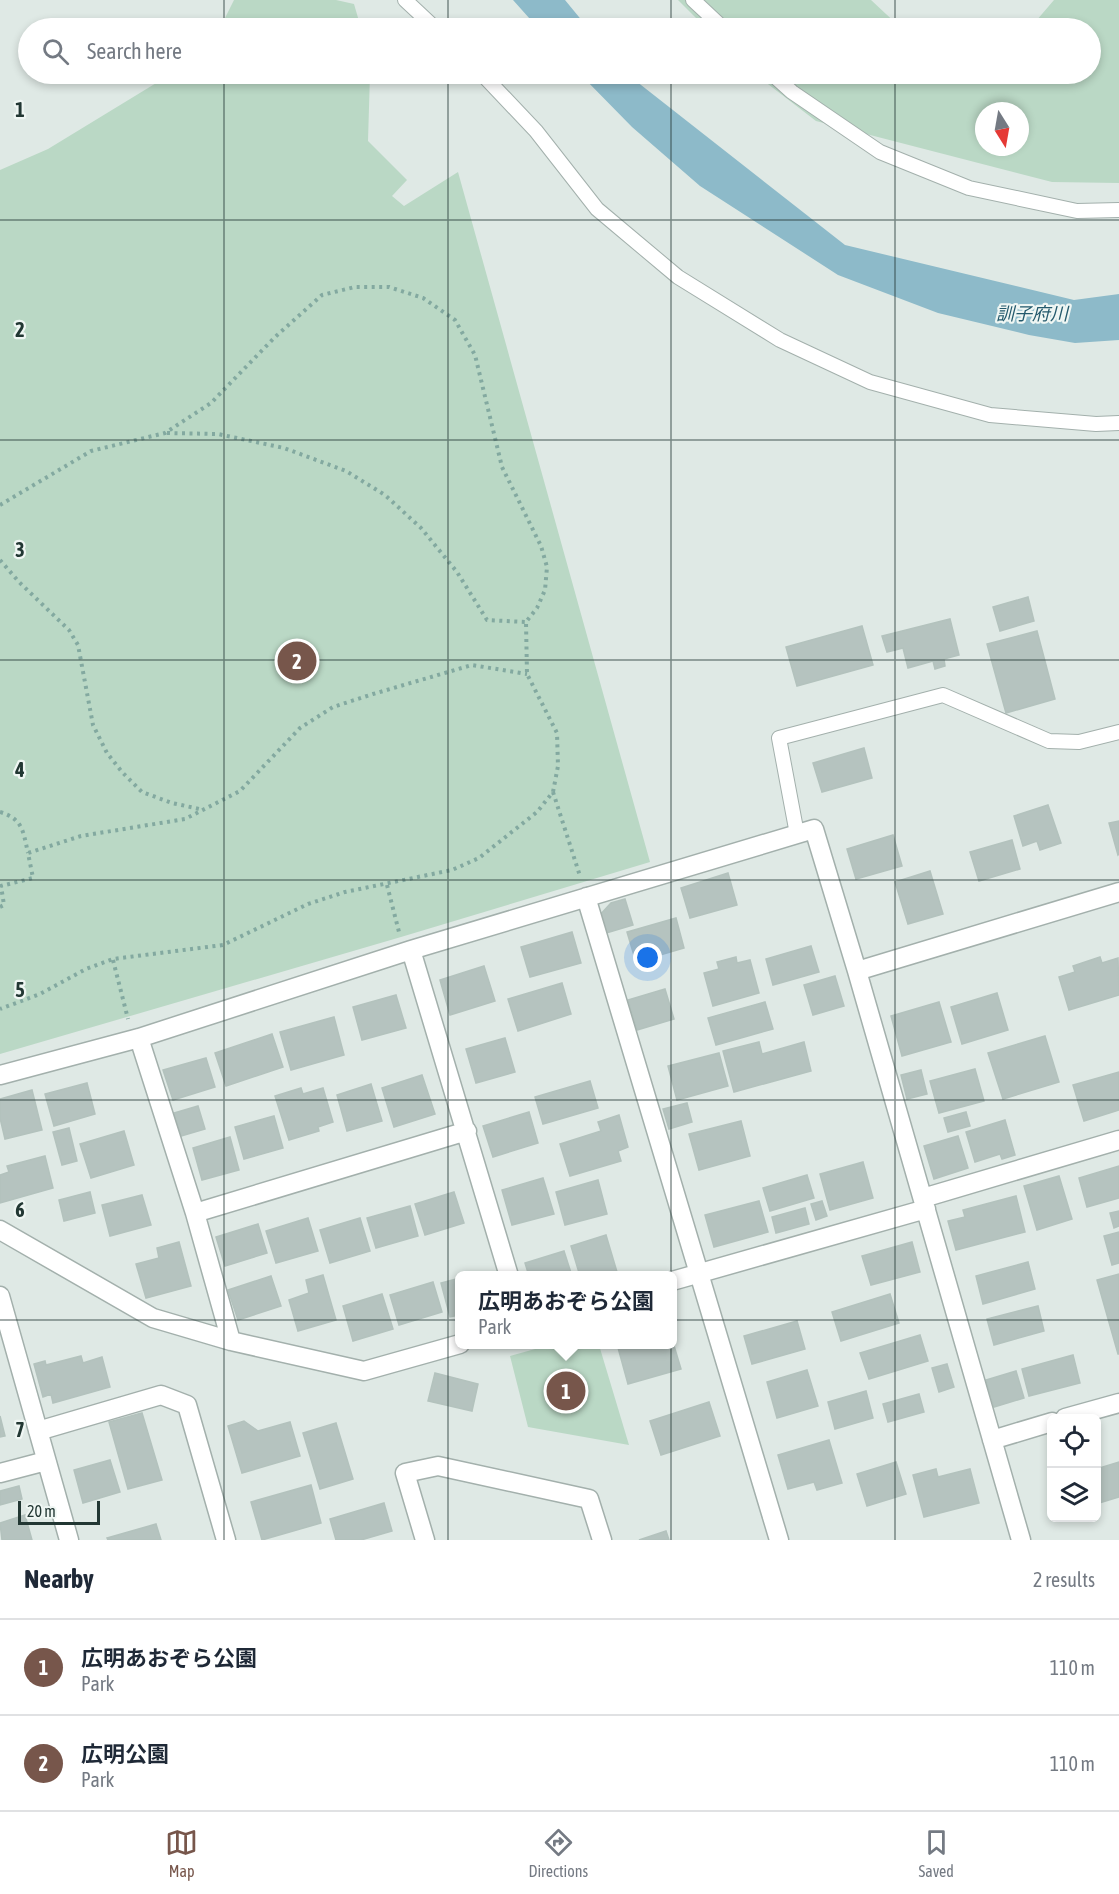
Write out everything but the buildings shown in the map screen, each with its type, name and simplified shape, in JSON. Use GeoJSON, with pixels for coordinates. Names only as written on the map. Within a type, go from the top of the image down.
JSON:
{"type":"FeatureCollection","features":[{"type":"Feature","properties":{"kind":"street"},"geometry":{"type":"LineString","coordinates":[[0,1075],[139,1038],[411,950],[814,829],[1022,1540]]}},
{"type":"Feature","properties":{"kind":"street"},"geometry":{"type":"LineString","coordinates":[[857,971],[1119,892]]}},
{"type":"Feature","properties":{"kind":"street"},"geometry":{"type":"LineString","coordinates":[[586,897],[778,1540]]}},
{"type":"Feature","properties":{"kind":"street"},"geometry":{"type":"LineString","coordinates":[[411,950],[508,1271]]}},
{"type":"Feature","properties":{"kind":"street"},"geometry":{"type":"LineString","coordinates":[[139,1038],[195,1213],[231,1341]]}},
{"type":"Feature","properties":{"kind":"street"},"geometry":{"type":"LineString","coordinates":[[195,1213],[467,1131]]}},
{"type":"Feature","properties":{"kind":"street"},"geometry":{"type":"LineString","coordinates":[[677,1280],[1119,1140]]}},
{"type":"Feature","properties":{"kind":"street"},"geometry":{"type":"LineString","coordinates":[[0,1230],[153,1318],[231,1341],[364,1371],[455,1345]]}},
{"type":"Feature","properties":{"kind":"street"},"geometry":{"type":"LineString","coordinates":[[1,1303],[69,1540]]}},
{"type":"Feature","properties":{"kind":"street"},"geometry":{"type":"LineString","coordinates":[[38,1431],[160,1395],[187,1405],[226,1540]]}},
{"type":"Feature","properties":{"kind":"street"},"geometry":{"type":"LineString","coordinates":[[1082,1414],[1119,1403]]}},
{"type":"Feature","properties":{"kind":"street"},"geometry":{"type":"LineString","coordinates":[[992,1440],[1047,1424]]}},
{"type":"Feature","properties":{"kind":"street"},"geometry":{"type":"LineString","coordinates":[[0,1473],[46,1461]]}},
{"type":"Feature","properties":{"kind":"street"},"geometry":{"type":"LineString","coordinates":[[425,1540],[405,1473],[438,1466],[589,1499],[602,1540]]}},
{"type":"Feature","properties":{"kind":"lane"},"geometry":{"type":"LineString","coordinates":[[405,0],[424,18]]}},
{"type":"Feature","properties":{"kind":"lane"},"geometry":{"type":"LineString","coordinates":[[693,0],[712,18]]}},
{"type":"Feature","properties":{"kind":"lane"},"geometry":{"type":"LineString","coordinates":[[492,84],[536,130],[597,209],[678,277],[780,340],[870,382],[990,415],[1096,424],[1119,423]]}},
{"type":"Feature","properties":{"kind":"lane"},"geometry":{"type":"LineString","coordinates":[[783,84],[880,152],[969,188],[1077,211],[1119,210]]}},
{"type":"Feature","properties":{"kind":"lane"},"geometry":{"type":"LineString","coordinates":[[797,834],[779,738],[943,695],[1049,741],[1079,742],[1119,732]]}},
{"type":"Feature","properties":{"kind":"path"},"geometry":{"type":"LineString","coordinates":[[165,433],[211,403],[274,337],[322,295],[355,286],[389,287],[423,298],[455,320],[475,355],[502,467],[540,546],[547,567],[545,590],[537,608],[526,622],[527,674],[557,733],[558,765],[553,792],[586,897]]}},
{"type":"Feature","properties":{"kind":"path"},"geometry":{"type":"LineString","coordinates":[[0,505],[91,451],[165,433],[218,434],[284,448],[346,471],[385,495],[421,528],[457,572],[487,620],[526,622]]}},
{"type":"Feature","properties":{"kind":"path"},"geometry":{"type":"LineString","coordinates":[[0,560],[19,582],[69,630],[74,638],[78,645],[93,725],[107,753],[122,772],[142,792],[172,803],[204,810]]}},
{"type":"Feature","properties":{"kind":"path"},"geometry":{"type":"LineString","coordinates":[[28,853],[81,836],[185,819],[204,810],[240,791],[300,728],[333,707],[472,665],[527,674]]}},
{"type":"Feature","properties":{"kind":"path"},"geometry":{"type":"LineString","coordinates":[[0,1009],[40,994],[86,969],[113,959],[223,945],[308,904],[345,892],[452,870],[479,858],[537,812],[553,792]]}},
{"type":"Feature","properties":{"kind":"path"},"geometry":{"type":"LineString","coordinates":[[0,812],[11,815],[22,827],[33,878],[1,886],[4,905],[0,907]]}},
{"type":"Feature","properties":{"kind":"path"},"geometry":{"type":"LineString","coordinates":[[387,885],[401,938],[411,950]]}},
{"type":"Feature","properties":{"kind":"path"},"geometry":{"type":"LineString","coordinates":[[113,959],[126,1016],[139,1038]]}},
{"type":"Feature","properties":{"kind":"green space"},"geometry":{"type":"Polygon","coordinates":[[[234,0],[336,0],[354,4],[358,18],[225,18],[234,0]]]}},
{"type":"Feature","properties":{"kind":"green space"},"geometry":{"type":"Polygon","coordinates":[[[678,0],[871,0],[890,18],[696,18],[678,0]]]}},
{"type":"Feature","properties":{"kind":"green space"},"geometry":{"type":"Polygon","coordinates":[[[1054,0],[1119,0],[1119,183],[1052,182],[816,121],[768,84],[1101,84],[1101,18],[1039,18],[1054,0]]]}},
{"type":"Feature","properties":{"kind":"green space"},"geometry":{"type":"Polygon","coordinates":[[[155,84],[370,84],[368,141],[407,180],[392,196],[404,206],[458,172],[650,862],[0,1054],[0,170],[48,149],[155,84]]]}},
{"type":"Feature","properties":{"kind":"green space"},"geometry":{"type":"Polygon","coordinates":[[[535,1349],[600,1349],[629,1445],[528,1427],[510,1356],[535,1349]]]}},
{"type":"Feature","properties":{"kind":"water"},"geometry":{"type":"Polygon","coordinates":[[[513,0],[565,0],[580,18],[529,18],[513,0]]]}},
{"type":"Feature","properties":{"kind":"water","name":"訓子府川"},"geometry":{"type":"Polygon","coordinates":[[[590,84],[640,84],[845,245],[1074,300],[1119,294],[1119,340],[1075,343],[1029,335],[938,313],[838,275],[700,186],[632,127],[590,84]]]}},
{"type":"Feature","properties":{"kind":"place","name":"広明公園"},"geometry":{"type":"Point","coordinates":[297,661]}},
{"type":"Feature","properties":{"kind":"place","name":"広明あおぞら公園"},"geometry":{"type":"Point","coordinates":[566,1391]}}]}
